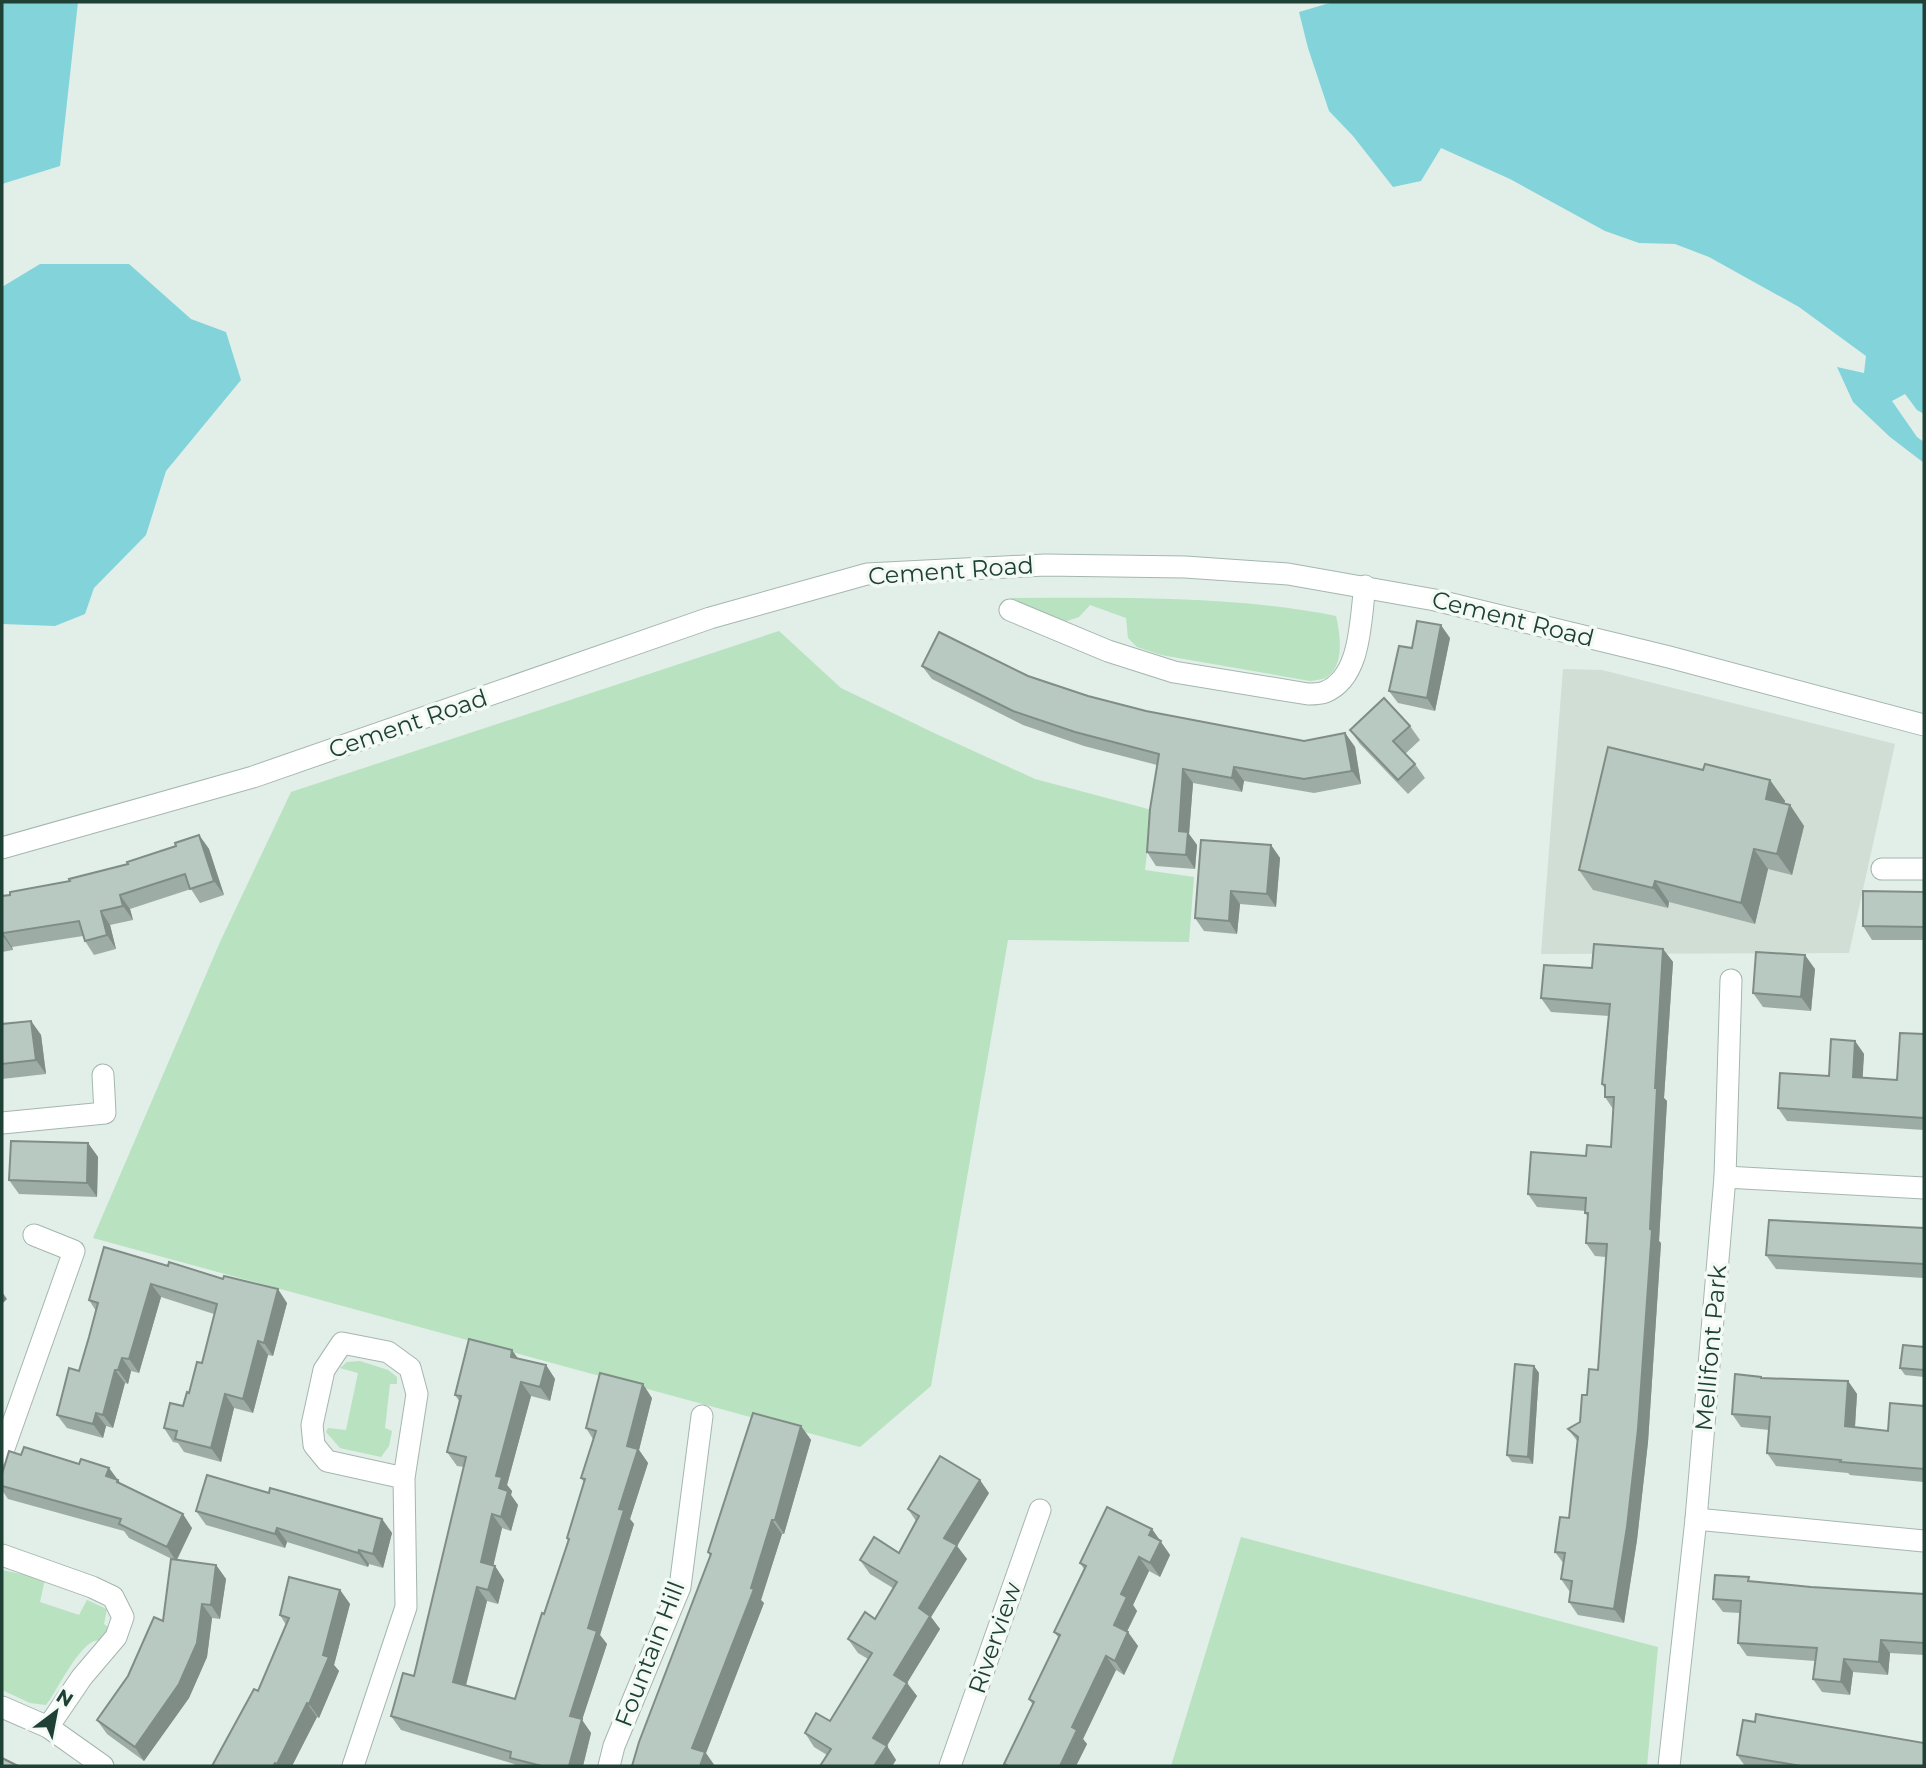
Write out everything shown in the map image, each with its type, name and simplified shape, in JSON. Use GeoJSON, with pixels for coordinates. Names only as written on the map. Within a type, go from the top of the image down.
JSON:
{"type":"FeatureCollection","features":[{"type":"Feature","properties":{"kind":"street","name":"Cement Road"},"geometry":{"type":"LineString","coordinates":[[2,848],[253,777],[710,618],[866,574],[1045,565],[1185,567],[1289,574],[1434,600],[1669,657],[1924,725]]}},
{"type":"Feature","properties":{"kind":"street"},"geometry":{"type":"LineString","coordinates":[[1010,610],[1108,651],[1174,672],[1308,694],[1325,692],[1349,670],[1354,656],[1366,586]]}},
{"type":"Feature","properties":{"kind":"street"},"geometry":{"type":"LineString","coordinates":[[1882,869],[1924,869]]}},
{"type":"Feature","properties":{"kind":"street","name":"Mellifont Park"},"geometry":{"type":"LineString","coordinates":[[1669,1766],[1696,1519],[1725,1177],[1731,981]]}},
{"type":"Feature","properties":{"kind":"street"},"geometry":{"type":"LineString","coordinates":[[2,1123],[105,1113],[103,1075]]}},
{"type":"Feature","properties":{"kind":"street"},"geometry":{"type":"LineString","coordinates":[[1725,1177],[1924,1188]]}},
{"type":"Feature","properties":{"kind":"street"},"geometry":{"type":"LineString","coordinates":[[2,1454],[74,1251],[34,1235]]}},
{"type":"Feature","properties":{"kind":"street"},"geometry":{"type":"LineString","coordinates":[[353,1766],[406,1607],[404,1478],[417,1394],[410,1368],[388,1352],[342,1343],[324,1370],[312,1425],[314,1445],[327,1461],[404,1478]]}},
{"type":"Feature","properties":{"kind":"street","name":"Fountain Hill"},"geometry":{"type":"LineString","coordinates":[[609,1766],[614,1746],[680,1587],[702,1416]]}},
{"type":"Feature","properties":{"kind":"street","name":"Riverview"},"geometry":{"type":"LineString","coordinates":[[950,1766],[1040,1510]]}},
{"type":"Feature","properties":{"kind":"street"},"geometry":{"type":"LineString","coordinates":[[1696,1519],[1924,1541]]}},
{"type":"Feature","properties":{"kind":"street"},"geometry":{"type":"LineString","coordinates":[[2,1555],[113,1597],[123,1617],[116,1637],[82,1677],[48,1727]]}},
{"type":"Feature","properties":{"kind":"street"},"geometry":{"type":"LineString","coordinates":[[2,1707],[48,1727],[103,1766]]}},
{"type":"Feature","properties":{"kind":"shaded area"},"geometry":{"type":"Polygon","coordinates":[[[1563,669],[1602,670],[1895,744],[1849,953],[1541,954],[1563,669]]]}},
{"type":"Feature","properties":{"kind":"green space"},"geometry":{"type":"Polygon","coordinates":[[[1010,598],[1215,601],[1336,616],[1340,640],[1339,657],[1333,672],[1327,677],[1310,681],[1161,655],[1137,647],[1128,638],[1126,618],[1090,605],[1079,617],[1061,623],[1010,598]]]}},
{"type":"Feature","properties":{"kind":"green space"},"geometry":{"type":"Polygon","coordinates":[[[779,631],[841,688],[934,733],[1035,779],[1152,810],[1145,870],[1194,877],[1189,942],[1008,940],[931,1386],[860,1447],[93,1238],[220,942],[291,792],[779,631]]]}},
{"type":"Feature","properties":{"kind":"green space"},"geometry":{"type":"Polygon","coordinates":[[[360,1361],[388,1370],[397,1377],[397,1384],[390,1384],[385,1428],[392,1431],[389,1446],[381,1457],[340,1448],[326,1432],[328,1428],[346,1430],[358,1373],[340,1368],[347,1362],[360,1361]]]}},
{"type":"Feature","properties":{"kind":"green space"},"geometry":{"type":"Polygon","coordinates":[[[1241,1537],[1658,1647],[1647,1766],[1171,1766],[1241,1537]]]}},
{"type":"Feature","properties":{"kind":"green space"},"geometry":{"type":"Polygon","coordinates":[[[2,1570],[45,1579],[40,1602],[79,1615],[87,1600],[107,1609],[104,1624],[108,1627],[105,1639],[94,1641],[81,1652],[46,1705],[30,1703],[2,1690],[2,1570]]]}},
{"type":"Feature","properties":{"kind":"water"},"geometry":{"type":"Polygon","coordinates":[[[2,2],[78,2],[60,166],[2,184],[2,2]]]}},
{"type":"Feature","properties":{"kind":"water"},"geometry":{"type":"Polygon","coordinates":[[[1333,2],[1924,2],[1924,414],[1917,410],[1905,394],[1892,401],[1917,437],[1924,442],[1924,463],[1890,437],[1853,402],[1837,367],[1864,373],[1866,356],[1799,307],[1709,257],[1675,244],[1639,243],[1605,231],[1510,179],[1441,148],[1421,181],[1393,187],[1353,136],[1329,111],[1308,48],[1299,12],[1333,2]]]}},
{"type":"Feature","properties":{"kind":"water"},"geometry":{"type":"Polygon","coordinates":[[[40,264],[129,264],[191,319],[226,332],[241,380],[166,471],[146,535],[94,588],[85,614],[55,626],[2,624],[2,287],[40,264]]]}},
{"type":"Feature","properties":{"kind":"building"},"geometry":{"type":"Polygon","coordinates":[[[1417,621],[1441,625],[1427,698],[1389,691],[1399,646],[1412,648],[1417,621]]]}},
{"type":"Feature","properties":{"kind":"building"},"geometry":{"type":"Polygon","coordinates":[[[939,632],[1028,676],[1088,696],[1146,711],[1304,741],[1345,733],[1352,771],[1304,779],[1234,767],[1232,778],[1183,769],[1179,831],[1188,832],[1186,855],[1147,852],[1150,809],[1159,754],[1075,732],[1013,711],[922,666],[939,632]]]}},
{"type":"Feature","properties":{"kind":"building"},"geometry":{"type":"Polygon","coordinates":[[[1384,698],[1410,726],[1393,741],[1415,764],[1398,780],[1350,730],[1384,698]]]}},
{"type":"Feature","properties":{"kind":"building"},"geometry":{"type":"Polygon","coordinates":[[[1608,747],[1703,770],[1705,764],[1770,780],[1766,799],[1790,805],[1777,854],[1754,849],[1741,903],[1655,881],[1653,888],[1579,870],[1608,747]]]}},
{"type":"Feature","properties":{"kind":"building"},"geometry":{"type":"Polygon","coordinates":[[[199,835],[214,881],[190,889],[185,874],[120,895],[123,906],[101,911],[107,935],[85,941],[79,921],[3,933],[2,937],[2,896],[10,895],[10,892],[70,881],[69,879],[128,864],[127,862],[176,846],[175,843],[199,835]]]}},
{"type":"Feature","properties":{"kind":"building"},"geometry":{"type":"Polygon","coordinates":[[[1201,840],[1271,845],[1267,894],[1231,891],[1229,921],[1195,918],[1201,840]]]}},
{"type":"Feature","properties":{"kind":"building"},"geometry":{"type":"Polygon","coordinates":[[[1863,891],[1924,892],[1924,927],[1863,926],[1863,891]]]}},
{"type":"Feature","properties":{"kind":"building"},"geometry":{"type":"Polygon","coordinates":[[[1594,944],[1663,949],[1655,1088],[1652,1230],[1638,1429],[1614,1609],[1569,1602],[1572,1581],[1561,1579],[1565,1553],[1555,1552],[1560,1517],[1569,1518],[1578,1437],[1568,1429],[1580,1422],[1582,1395],[1587,1395],[1589,1369],[1598,1370],[1607,1244],[1586,1243],[1586,1198],[1528,1194],[1531,1152],[1586,1156],[1587,1145],[1611,1147],[1614,1097],[1605,1097],[1605,1085],[1602,1084],[1610,1004],[1541,998],[1544,965],[1592,968],[1594,944]]]}},
{"type":"Feature","properties":{"kind":"building"},"geometry":{"type":"Polygon","coordinates":[[[1756,952],[1805,955],[1801,997],[1753,993],[1756,952]]]}},
{"type":"Feature","properties":{"kind":"building"},"geometry":{"type":"Polygon","coordinates":[[[31,1021],[36,1060],[2,1064],[2,1024],[31,1021]]]}},
{"type":"Feature","properties":{"kind":"building"},"geometry":{"type":"Polygon","coordinates":[[[1900,1033],[1924,1034],[1924,1118],[1778,1108],[1780,1073],[1829,1076],[1831,1039],[1855,1041],[1853,1077],[1897,1080],[1900,1033]]]}},
{"type":"Feature","properties":{"kind":"building"},"geometry":{"type":"Polygon","coordinates":[[[11,1141],[88,1143],[87,1183],[9,1180],[11,1141]]]}},
{"type":"Feature","properties":{"kind":"building"},"geometry":{"type":"Polygon","coordinates":[[[1769,1220],[1924,1228],[1924,1264],[1766,1255],[1769,1220]]]}},
{"type":"Feature","properties":{"kind":"building"},"geometry":{"type":"Polygon","coordinates":[[[104,1247],[168,1266],[169,1262],[223,1279],[224,1276],[278,1289],[264,1343],[258,1341],[243,1399],[225,1394],[211,1448],[175,1439],[177,1431],[164,1428],[170,1403],[183,1406],[197,1362],[202,1363],[217,1304],[151,1284],[129,1359],[122,1358],[118,1370],[115,1370],[103,1415],[96,1413],[93,1424],[57,1415],[69,1368],[79,1371],[89,1337],[98,1303],[89,1300],[104,1247]]]}},
{"type":"Feature","properties":{"kind":"building"},"geometry":{"type":"Polygon","coordinates":[[[469,1339],[512,1350],[511,1357],[546,1365],[540,1387],[521,1382],[496,1476],[502,1477],[499,1488],[508,1491],[501,1517],[492,1514],[481,1562],[495,1566],[488,1590],[477,1587],[453,1682],[515,1699],[569,1539],[567,1538],[585,1479],[581,1478],[596,1431],[586,1428],[600,1373],[643,1384],[627,1446],[638,1449],[619,1509],[624,1510],[588,1628],[597,1631],[570,1716],[582,1719],[569,1766],[542,1766],[510,1758],[511,1752],[391,1716],[403,1673],[414,1676],[466,1457],[447,1452],[461,1396],[455,1395],[469,1339]]]}},
{"type":"Feature","properties":{"kind":"building"},"geometry":{"type":"Polygon","coordinates":[[[1903,1345],[1924,1347],[1924,1370],[1900,1368],[1903,1345]]]}},
{"type":"Feature","properties":{"kind":"building"},"geometry":{"type":"Polygon","coordinates":[[[1515,1364],[1534,1366],[1528,1457],[1507,1455],[1515,1364]]]}},
{"type":"Feature","properties":{"kind":"building"},"geometry":{"type":"Polygon","coordinates":[[[1735,1374],[1761,1378],[1848,1381],[1845,1426],[1888,1431],[1890,1403],[1924,1406],[1924,1469],[1767,1453],[1770,1417],[1732,1414],[1735,1374]]]}},
{"type":"Feature","properties":{"kind":"building"},"geometry":{"type":"Polygon","coordinates":[[[753,1413],[801,1426],[775,1520],[772,1520],[751,1588],[754,1589],[692,1748],[705,1752],[700,1766],[632,1766],[711,1554],[708,1552],[753,1413]]]}},
{"type":"Feature","properties":{"kind":"building"},"geometry":{"type":"Polygon","coordinates":[[[24,1447],[79,1464],[81,1459],[109,1468],[106,1476],[183,1514],[167,1547],[119,1524],[121,1519],[2,1486],[2,1474],[9,1451],[21,1455],[24,1447]]]}},
{"type":"Feature","properties":{"kind":"building"},"geometry":{"type":"Polygon","coordinates":[[[940,1456],[980,1480],[944,1538],[957,1545],[919,1608],[930,1616],[894,1675],[907,1683],[873,1738],[887,1746],[874,1766],[820,1766],[831,1749],[805,1733],[816,1713],[830,1721],[872,1653],[848,1639],[865,1612],[875,1619],[897,1582],[860,1560],[874,1537],[899,1553],[919,1516],[908,1509],[940,1456]]]}},
{"type":"Feature","properties":{"kind":"building"},"geometry":{"type":"Polygon","coordinates":[[[207,1475],[269,1493],[270,1488],[382,1519],[373,1554],[359,1550],[358,1553],[277,1528],[275,1534],[196,1511],[207,1475]]]}},
{"type":"Feature","properties":{"kind":"building"},"geometry":{"type":"Polygon","coordinates":[[[1107,1507],[1152,1529],[1149,1535],[1161,1541],[1150,1563],[1139,1557],[1121,1594],[1127,1597],[1114,1625],[1128,1632],[1115,1661],[1106,1656],[1072,1727],[1077,1730],[1060,1766],[1008,1766],[1004,1764],[1034,1702],[1029,1699],[1060,1635],[1054,1632],[1086,1566],[1080,1563],[1107,1507]]]}},
{"type":"Feature","properties":{"kind":"building"},"geometry":{"type":"Polygon","coordinates":[[[171,1559],[216,1565],[211,1605],[202,1604],[197,1643],[179,1684],[135,1747],[97,1720],[128,1676],[154,1617],[163,1621],[171,1559]]]}},
{"type":"Feature","properties":{"kind":"building"},"geometry":{"type":"Polygon","coordinates":[[[1715,1575],[1749,1577],[1748,1581],[1811,1587],[1924,1594],[1924,1643],[1881,1640],[1879,1662],[1844,1659],[1841,1682],[1813,1679],[1817,1648],[1738,1643],[1741,1601],[1713,1599],[1715,1575]]]}},
{"type":"Feature","properties":{"kind":"building"},"geometry":{"type":"Polygon","coordinates":[[[289,1577],[340,1590],[323,1655],[329,1657],[309,1704],[307,1703],[277,1764],[212,1766],[254,1689],[258,1691],[289,1618],[280,1615],[289,1577]]]}},
{"type":"Feature","properties":{"kind":"building"},"geometry":{"type":"Polygon","coordinates":[[[1756,1714],[1924,1743],[1924,1766],[1801,1766],[1737,1755],[1743,1720],[1755,1722],[1756,1714]]]}},
{"type":"Feature","properties":{"kind":"building"},"geometry":{"type":"Polygon","coordinates":[[[2,1758],[18,1766],[2,1766],[2,1758]]]}}]}
